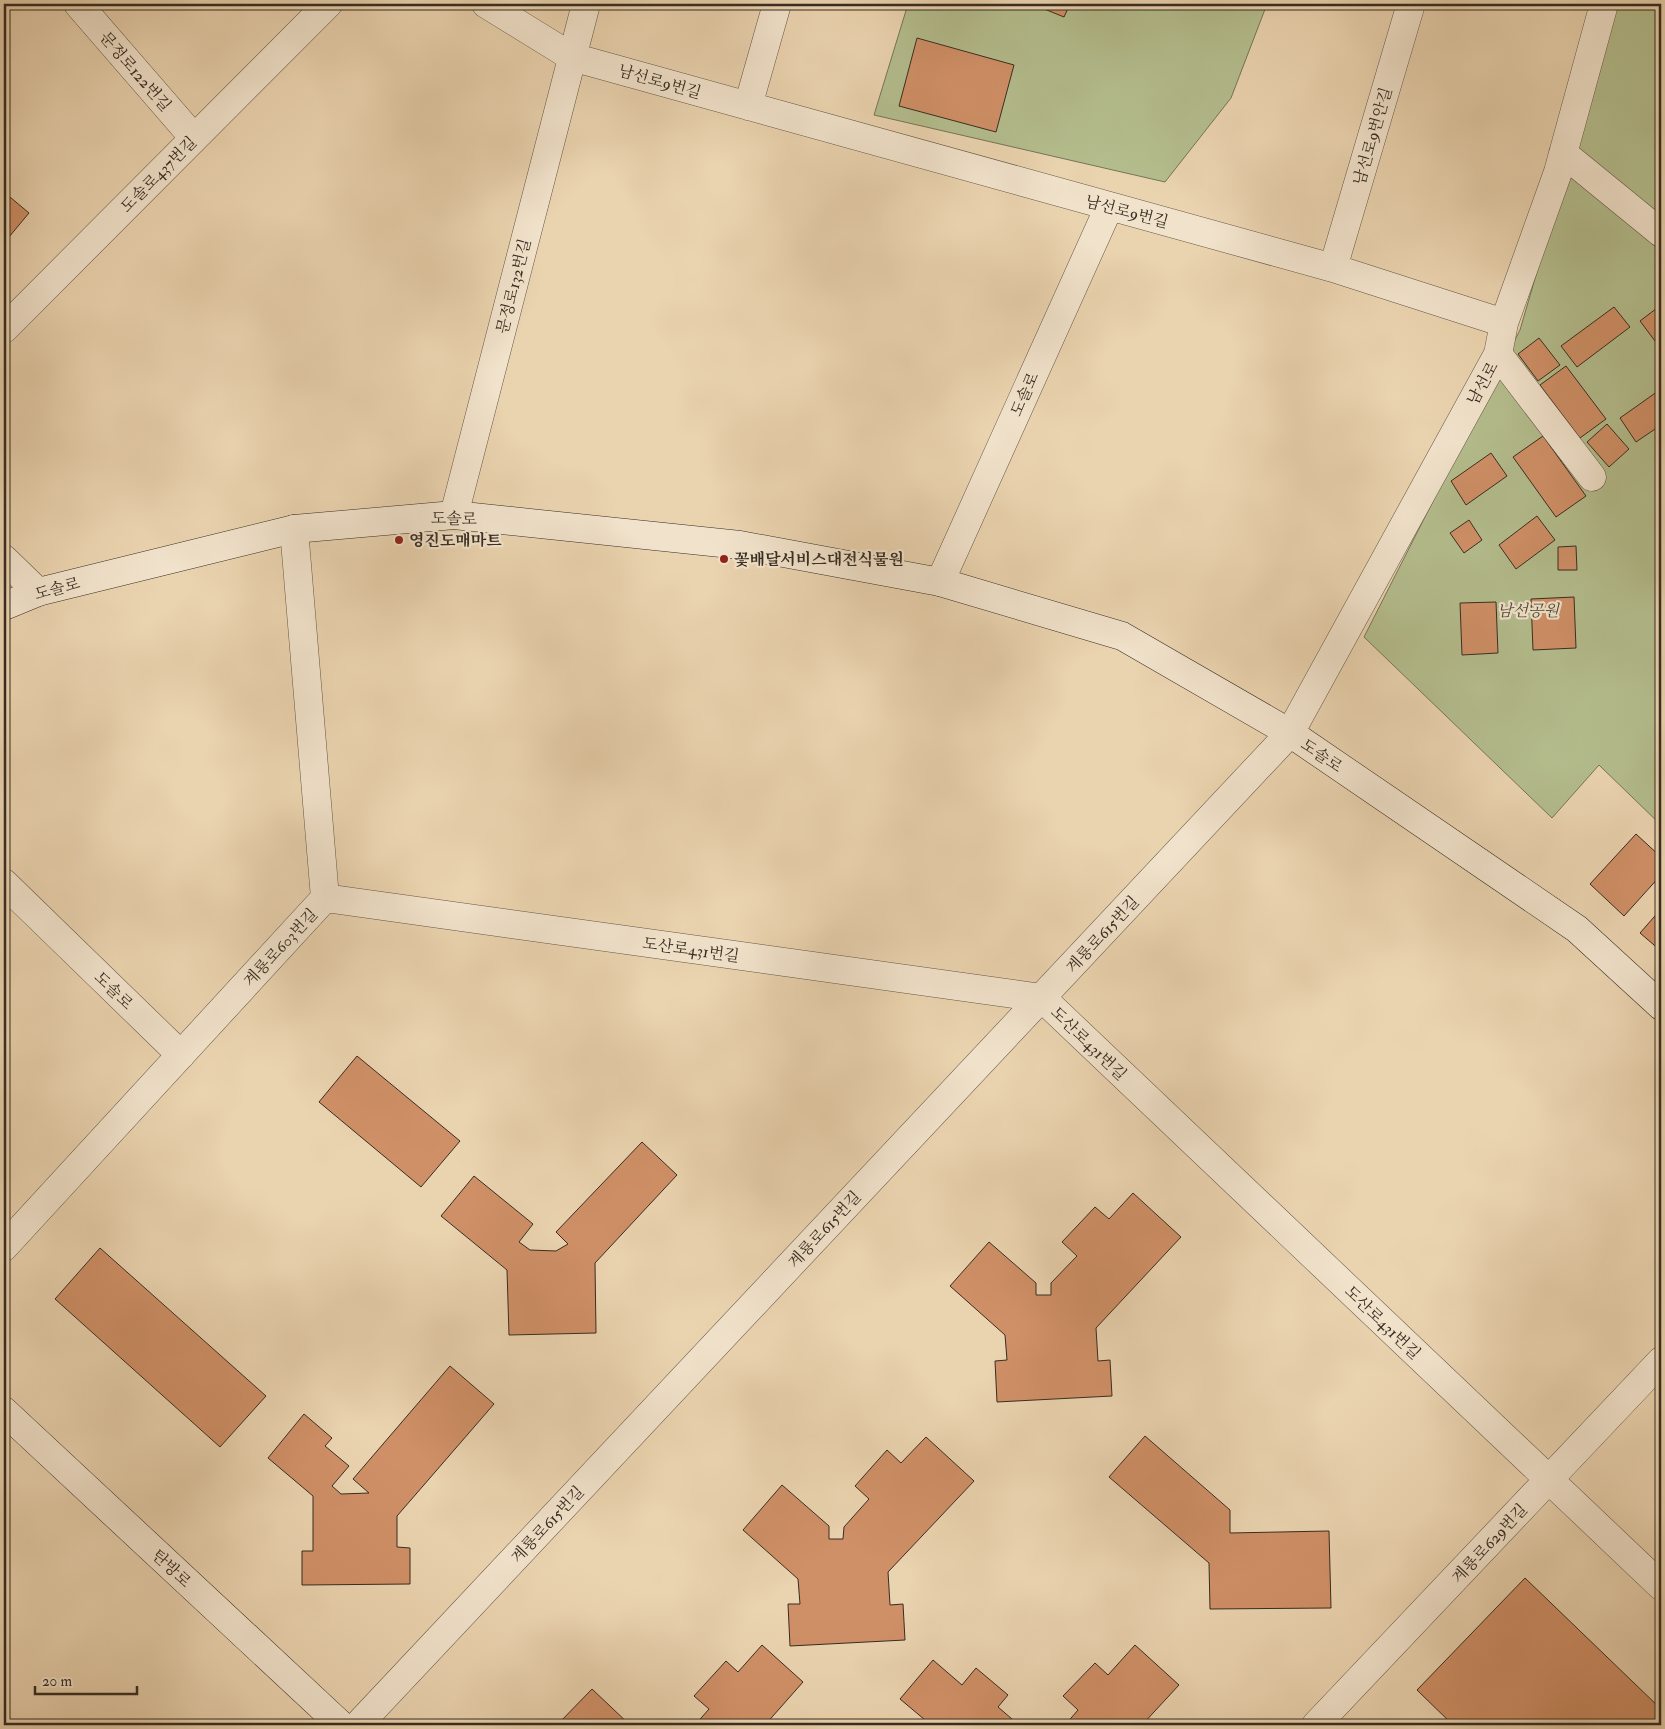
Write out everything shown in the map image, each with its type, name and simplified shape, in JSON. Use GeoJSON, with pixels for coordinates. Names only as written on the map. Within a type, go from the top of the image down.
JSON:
{"type":"FeatureCollection","features":[{"type":"Feature","properties":{"kind":"street","name":"문정로122번길"},"geometry":{"type":"LineString","coordinates":[[78,4],[194,138]]}},
{"type":"Feature","properties":{"kind":"street"},"geometry":{"type":"LineString","coordinates":[[486,4],[572,57]]}},
{"type":"Feature","properties":{"kind":"street","name":"문정로132번길"},"geometry":{"type":"LineString","coordinates":[[454,516],[586,4]]}},
{"type":"Feature","properties":{"kind":"street"},"geometry":{"type":"LineString","coordinates":[[748,106],[777,4]]}},
{"type":"Feature","properties":{"kind":"street","name":"남선로9번안길"},"geometry":{"type":"LineString","coordinates":[[1333,268],[1410,4]]}},
{"type":"Feature","properties":{"kind":"street","name":"남선로"},"geometry":{"type":"LineString","coordinates":[[1290,733],[1498,354],[1504,322],[1563,152],[1604,4]]}},
{"type":"Feature","properties":{"kind":"street","name":"도솔로437번길"},"geometry":{"type":"LineString","coordinates":[[4,328],[194,138],[313,9]]}},
{"type":"Feature","properties":{"kind":"street","name":"남선로9번길"},"geometry":{"type":"LineString","coordinates":[[572,57],[1333,268],[1504,322]]}},
{"type":"Feature","properties":{"kind":"street"},"geometry":{"type":"LineString","coordinates":[[1563,152],[1661,233]]}},
{"type":"Feature","properties":{"kind":"street","name":"도솔로"},"geometry":{"type":"LineString","coordinates":[[940,582],[1109,206]]}},
{"type":"Feature","properties":{"kind":"street"},"geometry":{"type":"LineString","coordinates":[[1498,354],[1592,477]]}},
{"type":"Feature","properties":{"kind":"street","name":"도솔로"},"geometry":{"type":"LineString","coordinates":[[4,606],[38,592],[294,529],[454,516],[740,545],[940,582],[1122,636],[1290,733],[1577,929],[1661,1006]]}},
{"type":"Feature","properties":{"kind":"street","name":"계룡로603번길"},"geometry":{"type":"LineString","coordinates":[[4,1247],[325,898],[294,529]]}},
{"type":"Feature","properties":{"kind":"street"},"geometry":{"type":"LineString","coordinates":[[4,559],[38,592]]}},
{"type":"Feature","properties":{"kind":"street","name":"계룡로615번길"},"geometry":{"type":"LineString","coordinates":[[358,1725],[1290,733]]}},
{"type":"Feature","properties":{"kind":"street","name":"도솔로"},"geometry":{"type":"LineString","coordinates":[[8,897],[180,1055]]}},
{"type":"Feature","properties":{"kind":"street","name":"도산로431번길"},"geometry":{"type":"LineString","coordinates":[[325,898],[1042,998],[1661,1586]]}},
{"type":"Feature","properties":{"kind":"street","name":"계룡로629번길"},"geometry":{"type":"LineString","coordinates":[[1316,1725],[1661,1361]]}},
{"type":"Feature","properties":{"kind":"street","name":"탄방로"},"geometry":{"type":"LineString","coordinates":[[4,1411],[341,1725]]}},
{"type":"Feature","properties":{"kind":"green space"},"geometry":{"type":"Polygon","coordinates":[[[908,4],[1267,4],[1231,98],[1165,182],[874,115],[908,4]]]}},
{"type":"Feature","properties":{"kind":"green space","name":"남선공원"},"geometry":{"type":"Polygon","coordinates":[[[1615,4],[1661,4],[1661,825],[1599,765],[1552,818],[1364,637],[1520,330],[1615,4]]]}},
{"type":"Feature","properties":{"kind":"building"},"geometry":{"type":"Polygon","coordinates":[[[1032,4],[1070,4],[1064,17],[1032,4]]]}},
{"type":"Feature","properties":{"kind":"building"},"geometry":{"type":"Polygon","coordinates":[[[917,38],[1014,65],[996,132],[899,106],[917,38]]]}},
{"type":"Feature","properties":{"kind":"building"},"geometry":{"type":"Polygon","coordinates":[[[4,192],[29,213],[4,243],[4,192]]]}},
{"type":"Feature","properties":{"kind":"building"},"geometry":{"type":"Polygon","coordinates":[[[1661,305],[1661,349],[1640,321],[1661,305]]]}},
{"type":"Feature","properties":{"kind":"building"},"geometry":{"type":"Polygon","coordinates":[[[1614,307],[1630,327],[1577,367],[1561,346],[1614,307]]]}},
{"type":"Feature","properties":{"kind":"building"},"geometry":{"type":"Polygon","coordinates":[[[1539,338],[1560,365],[1538,381],[1518,354],[1539,338]]]}},
{"type":"Feature","properties":{"kind":"building"},"geometry":{"type":"Polygon","coordinates":[[[1566,366],[1606,419],[1580,438],[1540,385],[1566,366]]]}},
{"type":"Feature","properties":{"kind":"building"},"geometry":{"type":"Polygon","coordinates":[[[1661,389],[1661,425],[1636,442],[1620,418],[1661,389]]]}},
{"type":"Feature","properties":{"kind":"building"},"geometry":{"type":"Polygon","coordinates":[[[1607,424],[1629,449],[1609,467],[1587,442],[1607,424]]]}},
{"type":"Feature","properties":{"kind":"building"},"geometry":{"type":"Polygon","coordinates":[[[1661,432],[1661,447],[1655,437],[1661,432]]]}},
{"type":"Feature","properties":{"kind":"building"},"geometry":{"type":"Polygon","coordinates":[[[1543,436],[1586,496],[1556,517],[1513,457],[1543,436]]]}},
{"type":"Feature","properties":{"kind":"building"},"geometry":{"type":"Polygon","coordinates":[[[1491,453],[1507,476],[1466,505],[1451,481],[1491,453]]]}},
{"type":"Feature","properties":{"kind":"building"},"geometry":{"type":"Polygon","coordinates":[[[1537,516],[1555,540],[1516,569],[1499,545],[1537,516]]]}},
{"type":"Feature","properties":{"kind":"building"},"geometry":{"type":"Polygon","coordinates":[[[1469,520],[1482,540],[1464,553],[1450,533],[1469,520]]]}},
{"type":"Feature","properties":{"kind":"building"},"geometry":{"type":"Polygon","coordinates":[[[1576,546],[1577,570],[1558,570],[1558,547],[1576,546]]]}},
{"type":"Feature","properties":{"kind":"building"},"geometry":{"type":"Polygon","coordinates":[[[1574,597],[1576,648],[1533,650],[1531,599],[1574,597]]]}},
{"type":"Feature","properties":{"kind":"building"},"geometry":{"type":"Polygon","coordinates":[[[1496,602],[1498,653],[1462,655],[1460,603],[1496,602]]]}},
{"type":"Feature","properties":{"kind":"building"},"geometry":{"type":"Polygon","coordinates":[[[1636,834],[1661,857],[1661,875],[1624,916],[1590,884],[1636,834]]]}},
{"type":"Feature","properties":{"kind":"building"},"geometry":{"type":"Polygon","coordinates":[[[1661,909],[1661,951],[1640,933],[1661,909]]]}},
{"type":"Feature","properties":{"kind":"building"},"geometry":{"type":"Polygon","coordinates":[[[357,1056],[460,1141],[421,1187],[319,1102],[357,1056]]]}},
{"type":"Feature","properties":{"kind":"building"},"geometry":{"type":"Polygon","coordinates":[[[642,1142],[677,1175],[595,1263],[596,1333],[509,1335],[507,1270],[441,1216],[474,1176],[533,1224],[519,1242],[530,1250],[556,1251],[568,1244],[556,1232],[642,1142]]]}},
{"type":"Feature","properties":{"kind":"building"},"geometry":{"type":"Polygon","coordinates":[[[1133,1193],[1181,1237],[1096,1328],[1098,1361],[1110,1360],[1112,1396],[997,1402],[995,1361],[1007,1360],[1005,1335],[950,1286],[989,1242],[1036,1283],[1036,1295],[1051,1295],[1051,1283],[1077,1256],[1062,1242],[1095,1207],[1109,1219],[1133,1193]]]}},
{"type":"Feature","properties":{"kind":"building"},"geometry":{"type":"Polygon","coordinates":[[[100,1248],[266,1396],[220,1447],[55,1299],[100,1248]]]}},
{"type":"Feature","properties":{"kind":"building"},"geometry":{"type":"Polygon","coordinates":[[[450,1366],[494,1404],[397,1516],[397,1547],[410,1548],[410,1584],[302,1585],[302,1551],[313,1551],[313,1496],[268,1458],[304,1414],[332,1438],[325,1446],[349,1466],[332,1486],[341,1494],[369,1493],[353,1479],[450,1366]]]}},
{"type":"Feature","properties":{"kind":"building"},"geometry":{"type":"Polygon","coordinates":[[[1145,1436],[1230,1510],[1230,1533],[1329,1531],[1331,1608],[1210,1609],[1209,1563],[1109,1477],[1145,1436]]]}},
{"type":"Feature","properties":{"kind":"building"},"geometry":{"type":"Polygon","coordinates":[[[926,1437],[974,1481],[888,1572],[890,1605],[903,1604],[905,1640],[790,1646],[788,1604],[800,1604],[798,1579],[743,1530],[782,1485],[829,1526],[829,1539],[843,1539],[844,1527],[869,1499],[855,1486],[887,1450],[901,1463],[926,1437]]]}},
{"type":"Feature","properties":{"kind":"building"},"geometry":{"type":"Polygon","coordinates":[[[1525,1578],[1661,1709],[1661,1725],[1453,1725],[1417,1690],[1525,1578]]]}},
{"type":"Feature","properties":{"kind":"building"},"geometry":{"type":"Polygon","coordinates":[[[762,1645],[803,1682],[765,1725],[695,1725],[709,1709],[694,1696],[726,1661],[738,1672],[762,1645]]]}},
{"type":"Feature","properties":{"kind":"building"},"geometry":{"type":"Polygon","coordinates":[[[1135,1645],[1179,1685],[1142,1725],[1065,1725],[1078,1710],[1063,1696],[1095,1663],[1108,1675],[1135,1645]]]}},
{"type":"Feature","properties":{"kind":"building"},"geometry":{"type":"Polygon","coordinates":[[[933,1660],[962,1685],[976,1668],[1008,1695],[998,1707],[1019,1725],[931,1725],[900,1699],[933,1660]]]}},
{"type":"Feature","properties":{"kind":"building"},"geometry":{"type":"Polygon","coordinates":[[[592,1689],[630,1725],[557,1725],[592,1689]]]}},
{"type":"Feature","properties":{"kind":"place","name":"영진도매마트"},"geometry":{"type":"Point","coordinates":[399,540]}},
{"type":"Feature","properties":{"kind":"place","name":"꽃배달서비스대전식물원"},"geometry":{"type":"Point","coordinates":[724,559]}}]}
